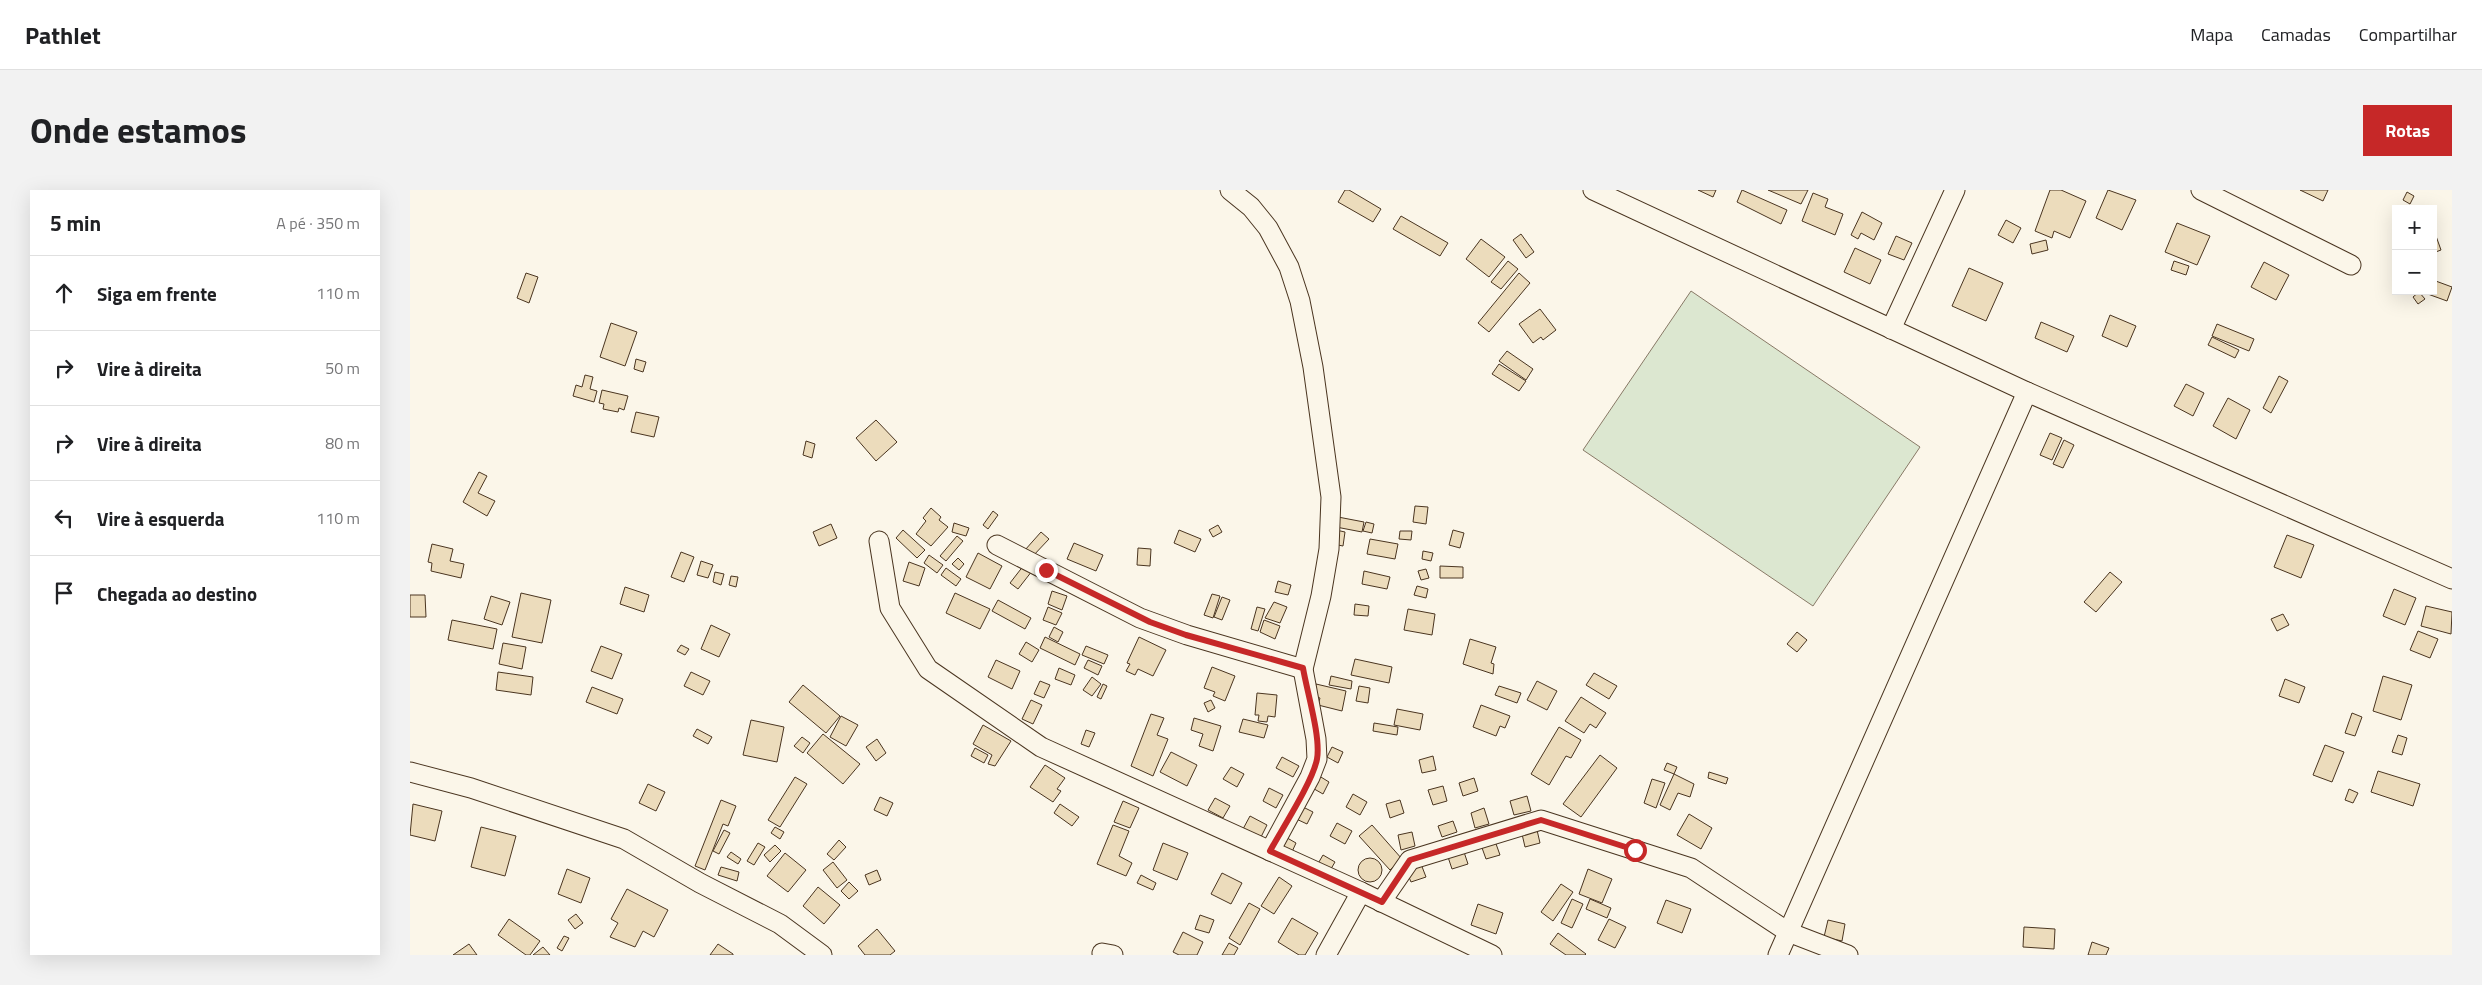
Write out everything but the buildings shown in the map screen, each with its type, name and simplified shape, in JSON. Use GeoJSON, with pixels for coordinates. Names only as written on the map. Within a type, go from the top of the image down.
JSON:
{"type":"FeatureCollection","features":[{"type":"Feature","properties":{"kind":"street"},"geometry":{"type":"LineString","coordinates":[[1230,190],[1251,207],[1262,221],[1288,267],[1300,301],[1319,405],[1332,519],[1321,596],[1303,668],[1316,740],[1317,760],[1310,777],[1270,851]]}},
{"type":"Feature","properties":{"kind":"street"},"geometry":{"type":"LineString","coordinates":[[1593,190],[2027,392],[2452,578]]}},
{"type":"Feature","properties":{"kind":"street"},"geometry":{"type":"LineString","coordinates":[[1891,329],[1955,190]]}},
{"type":"Feature","properties":{"kind":"street"},"geometry":{"type":"LineString","coordinates":[[2202,190],[2351,265]]}},
{"type":"Feature","properties":{"kind":"street"},"geometry":{"type":"LineString","coordinates":[[1778,955],[2027,392]]}},
{"type":"Feature","properties":{"kind":"street"},"geometry":{"type":"LineString","coordinates":[[879,541],[890,608],[928,669],[1041,747],[1362,892],[1492,955]]}},
{"type":"Feature","properties":{"kind":"street"},"geometry":{"type":"LineString","coordinates":[[997,544],[1140,618],[1186,635],[1303,668]]}},
{"type":"Feature","properties":{"kind":"street"},"geometry":{"type":"LineString","coordinates":[[410,772],[471,788],[624,839],[700,883],[780,924],[822,955]]}},
{"type":"Feature","properties":{"kind":"street"},"geometry":{"type":"LineString","coordinates":[[1382,902],[1410,860],[1541,820],[1691,868],[1788,932],[1848,955]]}},
{"type":"Feature","properties":{"kind":"street"},"geometry":{"type":"LineString","coordinates":[[1326,955],[1362,892]]}},
{"type":"Feature","properties":{"kind":"green space"},"geometry":{"type":"Polygon","coordinates":[[[1691,291],[1920,447],[1813,606],[1583,450],[1691,291]]]}},
{"type":"Feature","properties":{"kind":"route"},"geometry":{"type":"LineString","coordinates":[[1046,570],[1150,622],[1186,635],[1303,668],[1318,752],[1317,760],[1310,777],[1270,851],[1382,902],[1410,860],[1541,820],[1635,850]]}}]}
